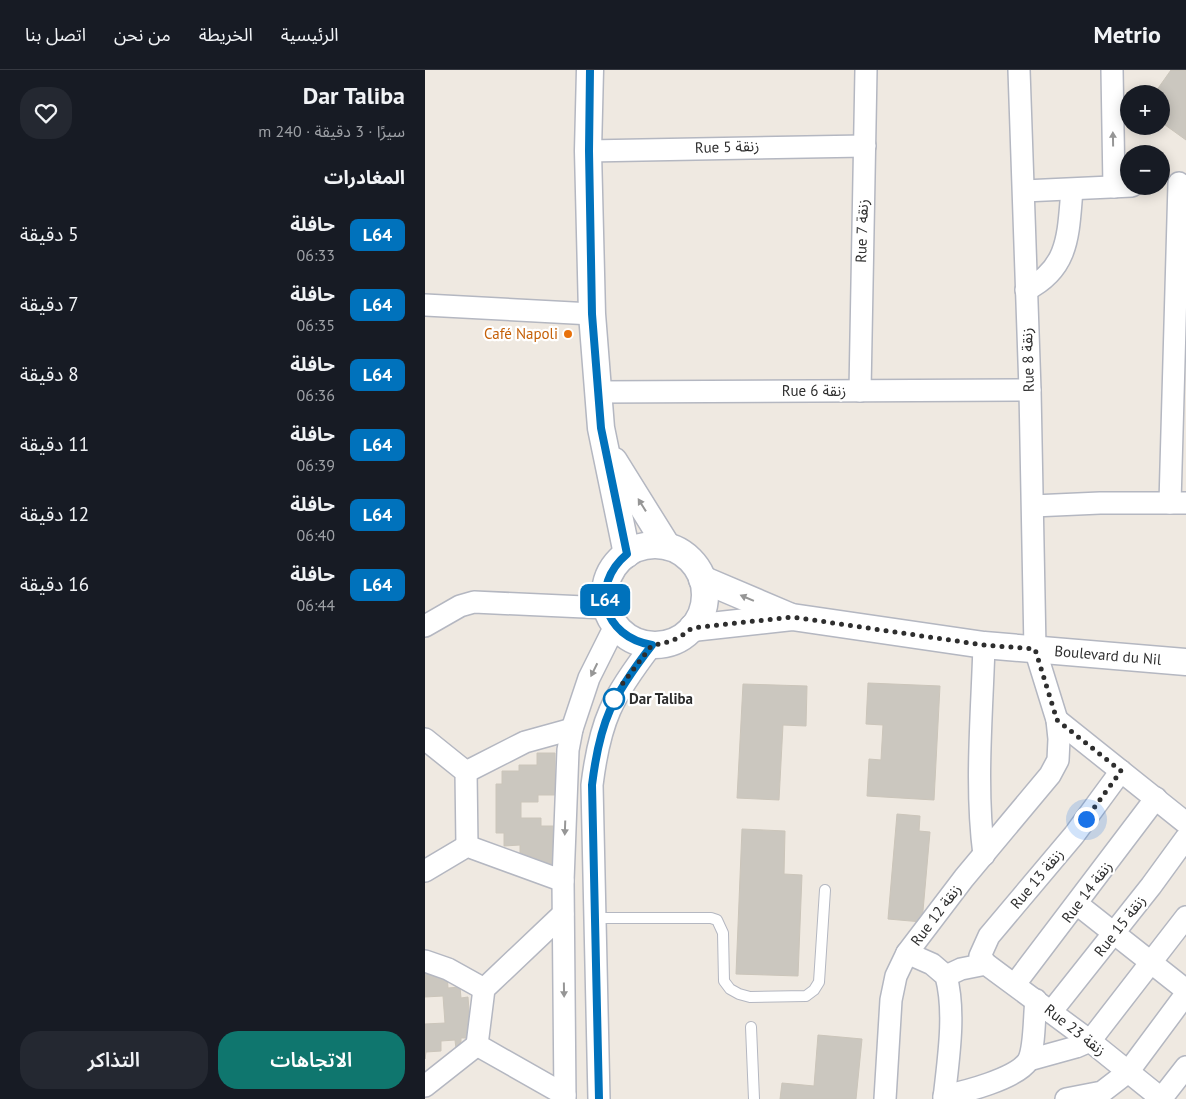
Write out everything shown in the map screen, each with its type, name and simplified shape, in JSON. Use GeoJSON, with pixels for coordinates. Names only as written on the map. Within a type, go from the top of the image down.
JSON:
{"type":"FeatureCollection","features":[{"type":"Feature","properties":{"kind":"street"},"geometry":{"type":"LineString","coordinates":[[590,70],[589,151],[592,314],[601,428],[627,554]]}},
{"type":"Feature","properties":{"kind":"street","name":"Rue 7 زنقة"},"geometry":{"type":"LineString","coordinates":[[860,391],[861,236],[867,70]]}},
{"type":"Feature","properties":{"kind":"street","name":"Rue 8 زنقة"},"geometry":{"type":"LineString","coordinates":[[1019,70],[1030,390],[1035,649],[1057,720],[1058,760]]}},
{"type":"Feature","properties":{"kind":"street"},"geometry":{"type":"LineString","coordinates":[[1111,70],[1120,158]]}},
{"type":"Feature","properties":{"kind":"street","name":"Rue 5 زنقة"},"geometry":{"type":"LineString","coordinates":[[589,151],[865,146]]}},
{"type":"Feature","properties":{"kind":"street"},"geometry":{"type":"LineString","coordinates":[[1033,506],[1100,503],[1178,503],[1175,184]]}},
{"type":"Feature","properties":{"kind":"street"},"geometry":{"type":"LineString","coordinates":[[1024,191],[1120,187]]}},
{"type":"Feature","properties":{"kind":"street"},"geometry":{"type":"LineString","coordinates":[[1026,290],[1041,283],[1051,273],[1064,251],[1068,235],[1072,190]]}},
{"type":"Feature","properties":{"kind":"street"},"geometry":{"type":"LineString","coordinates":[[425,305],[592,314]]}},
{"type":"Feature","properties":{"kind":"street","name":"Rue 6 زنقة"},"geometry":{"type":"LineString","coordinates":[[598,392],[1030,390]]}},
{"type":"Feature","properties":{"kind":"street"},"geometry":{"type":"LineString","coordinates":[[606,448],[667,546]]}},
{"type":"Feature","properties":{"kind":"street"},"geometry":{"type":"LineString","coordinates":[[653,545],[667,546],[689,558],[702,579],[704,589],[703,604],[699,619],[682,637],[669,643],[652,645],[640,643],[626,636],[611,617],[605,596],[608,578],[617,562],[627,554],[639,548],[653,545]]}},
{"type":"Feature","properties":{"kind":"street","name":"Boulevard du Nil"},"geometry":{"type":"LineString","coordinates":[[702,579],[792,617]]}},
{"type":"Feature","properties":{"kind":"street"},"geometry":{"type":"LineString","coordinates":[[425,626],[461,606],[474,602],[611,617]]}},
{"type":"Feature","properties":{"kind":"street"},"geometry":{"type":"LineString","coordinates":[[565,1097],[563,881],[568,750],[572,729],[611,617]]}},
{"type":"Feature","properties":{"kind":"street","name":"Boulevard du Nil"},"geometry":{"type":"LineString","coordinates":[[692,628],[792,617],[984,645],[1186,662]]}},
{"type":"Feature","properties":{"kind":"street"},"geometry":{"type":"LineString","coordinates":[[599,1099],[593,918],[592,785],[596,752],[606,715],[619,691],[652,645]]}},
{"type":"Feature","properties":{"kind":"street"},"geometry":{"type":"LineString","coordinates":[[984,645],[980,787],[981,832],[984,855]]}},
{"type":"Feature","properties":{"kind":"street"},"geometry":{"type":"LineString","coordinates":[[1057,720],[1186,823]]}},
{"type":"Feature","properties":{"kind":"street"},"geometry":{"type":"LineString","coordinates":[[466,772],[525,742],[572,729]]}},
{"type":"Feature","properties":{"kind":"street"},"geometry":{"type":"LineString","coordinates":[[425,739],[466,772]]}},
{"type":"Feature","properties":{"kind":"street","name":"Rue 12 زنقة"},"geometry":{"type":"LineString","coordinates":[[885,1099],[891,1000],[896,976],[907,953],[1050,775],[1058,760]]}},
{"type":"Feature","properties":{"kind":"street","name":"Rue 13 زنقة"},"geometry":{"type":"LineString","coordinates":[[986,964],[980,956],[989,936],[1074,835],[1121,771]]}},
{"type":"Feature","properties":{"kind":"street"},"geometry":{"type":"LineString","coordinates":[[466,772],[467,846]]}},
{"type":"Feature","properties":{"kind":"street","name":"Rue 14 زنقة"},"geometry":{"type":"LineString","coordinates":[[1015,984],[1156,798]]}},
{"type":"Feature","properties":{"kind":"street","name":"Rue 15 زنقة"},"geometry":{"type":"LineString","coordinates":[[1043,1006],[1114,934],[1186,838]]}},
{"type":"Feature","properties":{"kind":"street"},"geometry":{"type":"LineString","coordinates":[[467,846],[563,881]]}},
{"type":"Feature","properties":{"kind":"street"},"geometry":{"type":"LineString","coordinates":[[425,871],[467,846]]}},
{"type":"Feature","properties":{"kind":"street"},"geometry":{"type":"LineString","coordinates":[[1077,904],[1186,990]]}},
{"type":"Feature","properties":{"kind":"street"},"geometry":{"type":"LineString","coordinates":[[425,1086],[477,1045],[484,989],[563,914]]}},
{"type":"Feature","properties":{"kind":"street"},"geometry":{"type":"LineString","coordinates":[[907,953],[932,964],[946,976],[950,1000],[948,1076],[944,1098],[974,1090],[993,1082],[1020,1068],[1029,1060],[1076,1048],[1090,1041],[1118,1008],[1186,918]]}},
{"type":"Feature","properties":{"kind":"street"},"geometry":{"type":"LineString","coordinates":[[425,961],[448,969],[484,989]]}},
{"type":"Feature","properties":{"kind":"street"},"geometry":{"type":"LineString","coordinates":[[946,976],[986,964]]}},
{"type":"Feature","properties":{"kind":"street","name":"Rue 23 زنقة"},"geometry":{"type":"LineString","coordinates":[[986,964],[1090,1041],[1162,1099]]}},
{"type":"Feature","properties":{"kind":"street"},"geometry":{"type":"LineString","coordinates":[[1066,1099],[1102,1092],[1128,1072],[1186,994]]}},
{"type":"Feature","properties":{"kind":"street"},"geometry":{"type":"LineString","coordinates":[[1029,1060],[1043,1006]]}},
{"type":"Feature","properties":{"kind":"street"},"geometry":{"type":"LineString","coordinates":[[477,1045],[565,1097]]}},
{"type":"Feature","properties":{"kind":"street"},"geometry":{"type":"LineString","coordinates":[[1162,1099],[1186,1067]]}},
{"type":"Feature","properties":{"kind":"lane"},"geometry":{"type":"LineString","coordinates":[[593,918],[711,918],[717,920],[723,933],[724,981],[730,989],[750,997],[806,996],[814,990],[819,982],[825,890]]}},
{"type":"Feature","properties":{"kind":"lane"},"geometry":{"type":"LineString","coordinates":[[751,1027],[754,1099]]}},
{"type":"Feature","properties":{"kind":"building"},"geometry":{"type":"Polygon","coordinates":[[[1171,70],[1186,70],[1186,140],[1170,128],[1170,85],[1160,85],[1171,70]]]}},
{"type":"Feature","properties":{"kind":"building"},"geometry":{"type":"Polygon","coordinates":[[[868,683],[940,686],[934,800],[867,796],[869,759],[881,760],[883,725],[866,724],[868,683]]]}},
{"type":"Feature","properties":{"kind":"building"},"geometry":{"type":"Polygon","coordinates":[[[743,684],[807,686],[806,726],[783,725],[779,800],[737,798],[743,684]]]}},
{"type":"Feature","properties":{"kind":"building"},"geometry":{"type":"Polygon","coordinates":[[[537,753],[555,753],[555,795],[538,795],[538,802],[521,802],[521,818],[541,818],[541,826],[556,826],[556,865],[534,865],[534,857],[520,858],[520,845],[504,846],[504,833],[496,833],[496,784],[502,784],[502,771],[519,771],[519,765],[537,765],[537,753]]]}},
{"type":"Feature","properties":{"kind":"building"},"geometry":{"type":"Polygon","coordinates":[[[897,814],[920,816],[919,831],[930,832],[922,922],[888,919],[897,814]]]}},
{"type":"Feature","properties":{"kind":"building"},"geometry":{"type":"Polygon","coordinates":[[[742,829],[785,831],[784,874],[802,875],[798,976],[736,974],[742,829]]]}},
{"type":"Feature","properties":{"kind":"building"},"geometry":{"type":"Polygon","coordinates":[[[447,971],[448,988],[460,987],[461,998],[468,997],[471,1038],[461,1038],[461,1049],[456,1049],[455,1040],[441,1041],[441,1051],[426,1052],[425,1059],[425,1024],[445,1023],[443,996],[425,997],[425,972],[447,971]]]}},
{"type":"Feature","properties":{"kind":"building"},"geometry":{"type":"Polygon","coordinates":[[[818,1035],[862,1039],[856,1099],[780,1099],[782,1083],[814,1086],[818,1035]]]}},
{"type":"Feature","properties":{"kind":"bus line","name":"L64"},"geometry":{"type":"LineString","coordinates":[[590,70],[589,151],[592,314],[601,428],[627,554],[617,562],[610,572],[606,584],[606,608],[615,626],[626,636],[640,643],[652,645],[623,683],[606,715],[596,752],[592,785],[593,918],[599,1099]]}},
{"type":"Feature","properties":{"kind":"place","name":"Café Napoli"},"geometry":{"type":"Point","coordinates":[568,334]}},
{"type":"Feature","properties":{"kind":"place","name":"Dar Taliba"},"geometry":{"type":"Point","coordinates":[614,699]}},
{"type":"Feature","properties":{"kind":"route"},"geometry":{"type":"LineString","coordinates":[[614,699],[623,683],[652,645],[669,643],[682,637],[692,628],[792,617],[984,645],[1035,649],[1057,720],[1121,771],[1086,819]]}}]}
